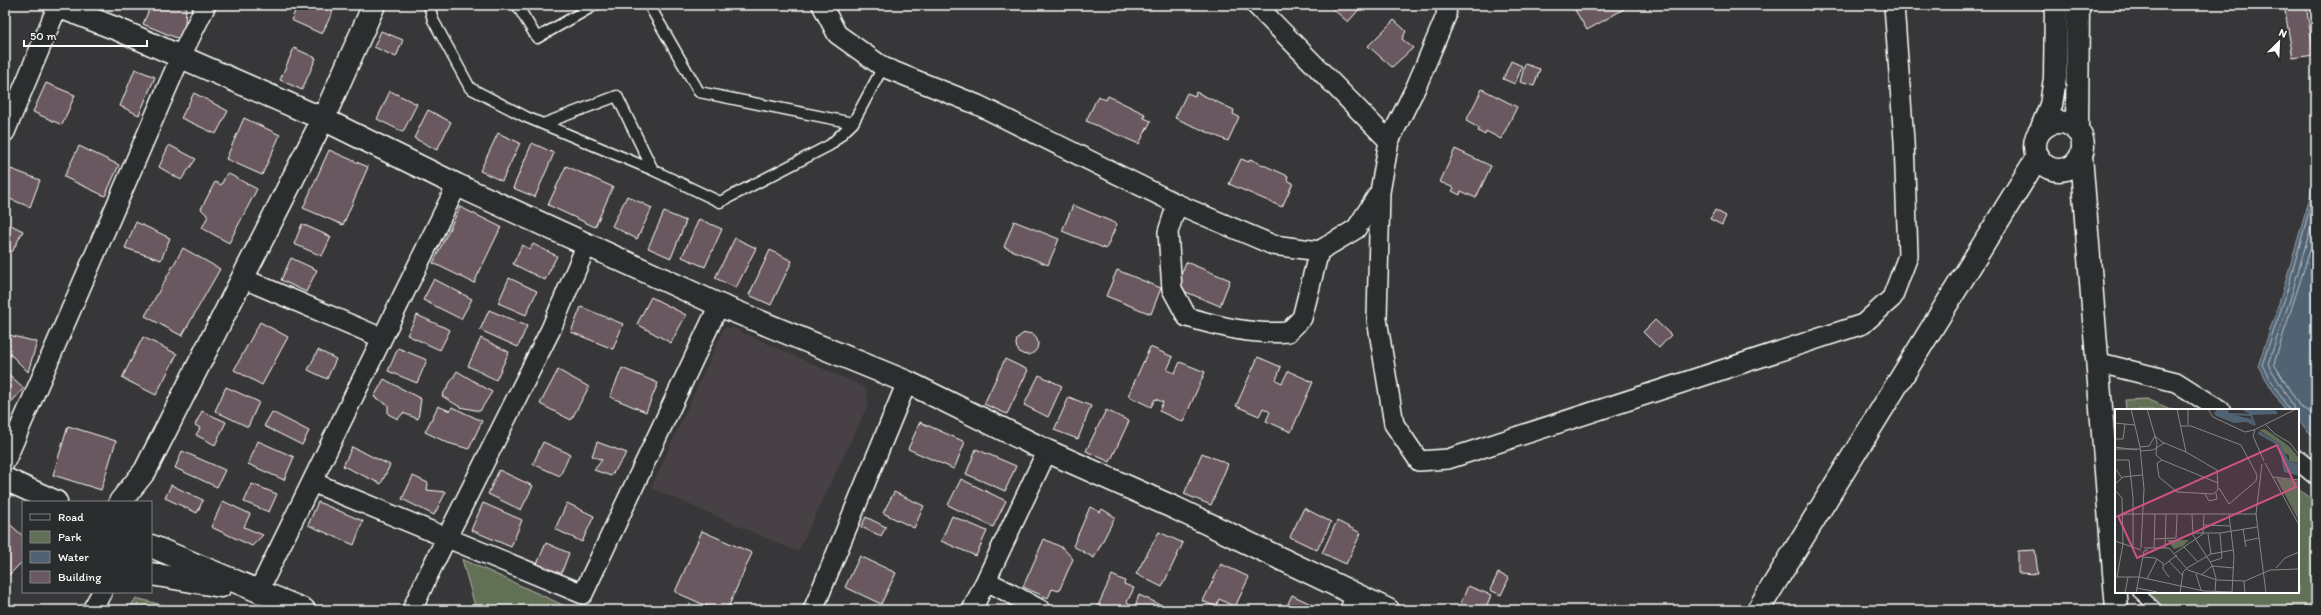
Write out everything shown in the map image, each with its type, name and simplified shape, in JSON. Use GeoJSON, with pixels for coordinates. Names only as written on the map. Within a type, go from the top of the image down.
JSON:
{"type":"FeatureCollection","features":[{"type":"Feature","properties":{"kind":"street"},"geometry":{"type":"LineString","coordinates":[[5,132],[57,5],[117,29],[322,120],[457,185],[719,305],[907,382],[1046,451],[1175,508],[1352,603],[1388,610]]}},
{"type":"Feature","properties":{"kind":"street"},"geometry":{"type":"LineString","coordinates":[[5,462],[180,58],[206,5]]}},
{"type":"Feature","properties":{"kind":"street"},"geometry":{"type":"LineString","coordinates":[[121,501],[145,471],[322,120],[374,5]]}},
{"type":"Feature","properties":{"kind":"street"},"geometry":{"type":"LineString","coordinates":[[822,5],[836,34],[883,68],[978,105],[1177,204],[1273,245],[1319,250],[1356,229],[1380,192]]}},
{"type":"Feature","properties":{"kind":"street"},"geometry":{"type":"LineString","coordinates":[[1256,5],[1389,141]]}},
{"type":"Feature","properties":{"kind":"street"},"geometry":{"type":"LineString","coordinates":[[1447,5],[1446,16],[1416,87],[1389,141],[1380,192],[1377,319],[1394,424],[1419,461],[1448,458],[1863,324],[1892,298],[1908,256],[1904,141],[1894,5]]}},
{"type":"Feature","properties":{"kind":"street"},"geometry":{"type":"LineString","coordinates":[[2056,5],[2055,78],[2051,105],[2036,143],[2038,156],[2048,167],[2056,170],[2071,167],[2081,156]]}},
{"type":"Feature","properties":{"kind":"street"},"geometry":{"type":"LineString","coordinates":[[2078,5],[2077,130],[2083,143],[2081,156],[2096,362],[2115,572]]}},
{"type":"Feature","properties":{"kind":"street"},"geometry":{"type":"LineString","coordinates":[[2041,130],[2048,125],[2059,122],[2071,125],[2077,130]]}},
{"type":"Feature","properties":{"kind":"street"},"geometry":{"type":"LineString","coordinates":[[1758,610],[2038,156]]}},
{"type":"Feature","properties":{"kind":"street"},"geometry":{"type":"LineString","coordinates":[[258,592],[457,185]]}},
{"type":"Feature","properties":{"kind":"street"},"geometry":{"type":"LineString","coordinates":[[1177,204],[1168,232],[1172,289],[1187,317],[1224,328],[1266,334],[1288,332],[1302,318],[1319,250]]}},
{"type":"Feature","properties":{"kind":"street"},"geometry":{"type":"LineString","coordinates":[[412,610],[446,537],[551,329],[587,244]]}},
{"type":"Feature","properties":{"kind":"street"},"geometry":{"type":"LineString","coordinates":[[242,278],[382,338]]}},
{"type":"Feature","properties":{"kind":"street"},"geometry":{"type":"LineString","coordinates":[[312,482],[583,594],[719,305]]}},
{"type":"Feature","properties":{"kind":"street"},"geometry":{"type":"LineString","coordinates":[[2096,362],[2176,382],[2218,409]]}},
{"type":"Feature","properties":{"kind":"street"},"geometry":{"type":"LineString","coordinates":[[813,610],[907,382]]}},
{"type":"Feature","properties":{"kind":"street"},"geometry":{"type":"LineString","coordinates":[[972,610],[987,581],[1046,451]]}},
{"type":"Feature","properties":{"kind":"street"},"geometry":{"type":"LineString","coordinates":[[2299,461],[2316,475]]}},
{"type":"Feature","properties":{"kind":"street"},"geometry":{"type":"LineString","coordinates":[[138,501],[145,471]]}},
{"type":"Feature","properties":{"kind":"street"},"geometry":{"type":"LineString","coordinates":[[5,479],[54,501]]}},
{"type":"Feature","properties":{"kind":"street"},"geometry":{"type":"LineString","coordinates":[[5,483],[22,501]]}},
{"type":"Feature","properties":{"kind":"street"},"geometry":{"type":"LineString","coordinates":[[152,546],[304,610]]}},
{"type":"Feature","properties":{"kind":"street"},"geometry":{"type":"LineString","coordinates":[[152,574],[258,592]]}},
{"type":"Feature","properties":{"kind":"street"},"geometry":{"type":"LineString","coordinates":[[987,581],[1041,610]]}},
{"type":"Feature","properties":{"kind":"street"},"geometry":{"type":"LineString","coordinates":[[86,610],[87,593]]}},
{"type":"Feature","properties":{"kind":"street"},"geometry":{"type":"LineString","coordinates":[[92,610],[101,593]]}},
{"type":"Feature","properties":{"kind":"street"},"geometry":{"type":"LineString","coordinates":[[2116,593],[2116,610]]}},
{"type":"Feature","properties":{"kind":"lane"},"geometry":{"type":"LineString","coordinates":[[429,5],[434,20],[470,88],[543,124],[653,170],[720,202],[830,145],[853,122],[883,68]]}},
{"type":"Feature","properties":{"kind":"lane"},"geometry":{"type":"LineString","coordinates":[[517,5],[537,38],[595,5]]}},
{"type":"Feature","properties":{"kind":"lane"},"geometry":{"type":"LineString","coordinates":[[649,5],[699,92],[853,122]]}},
{"type":"Feature","properties":{"kind":"lane"},"geometry":{"type":"LineString","coordinates":[[543,124],[617,96],[653,170]]}},
{"type":"Feature","properties":{"kind":"lane"},"geometry":{"type":"LineString","coordinates":[[2139,593],[2158,610]]}},
{"type":"Feature","properties":{"kind":"shaded area"},"geometry":{"type":"Polygon","coordinates":[[[724,328],[733,328],[866,388],[869,403],[798,552],[651,488],[724,328]]]}},
{"type":"Feature","properties":{"kind":"green space"},"geometry":{"type":"Polygon","coordinates":[[[2147,399],[2171,409],[2126,409],[2125,400],[2147,399]]]}},
{"type":"Feature","properties":{"kind":"green space"},"geometry":{"type":"Polygon","coordinates":[[[2299,490],[2316,503],[2316,610],[2142,610],[2141,593],[2299,593],[2299,490]]]}},
{"type":"Feature","properties":{"kind":"green space"},"geometry":{"type":"Polygon","coordinates":[[[462,559],[574,610],[476,610],[462,559]]]}},
{"type":"Feature","properties":{"kind":"green space"},"geometry":{"type":"Polygon","coordinates":[[[136,598],[181,610],[128,610],[136,598]]]}},
{"type":"Feature","properties":{"kind":"water"},"geometry":{"type":"Polygon","coordinates":[[[2316,158],[2316,439],[2299,422],[2299,409],[2285,409],[2283,407],[2258,366],[2281,297],[2310,197],[2316,158]]]}},
{"type":"Feature","properties":{"kind":"building"},"geometry":{"type":"Polygon","coordinates":[[[151,5],[186,5],[185,25],[179,39],[143,24],[151,5]]]}},
{"type":"Feature","properties":{"kind":"building"},"geometry":{"type":"Polygon","coordinates":[[[298,5],[320,5],[333,11],[322,34],[291,20],[298,5]]]}},
{"type":"Feature","properties":{"kind":"building"},"geometry":{"type":"Polygon","coordinates":[[[1328,5],[1363,5],[1348,22],[1328,5]]]}},
{"type":"Feature","properties":{"kind":"building"},"geometry":{"type":"Polygon","coordinates":[[[1572,5],[1622,5],[1624,9],[1587,30],[1572,5]]]}},
{"type":"Feature","properties":{"kind":"building"},"geometry":{"type":"Polygon","coordinates":[[[2284,5],[2306,5],[2314,55],[2293,58],[2284,5]]]}},
{"type":"Feature","properties":{"kind":"building"},"geometry":{"type":"Polygon","coordinates":[[[1394,20],[1406,31],[1402,39],[1413,48],[1392,67],[1368,46],[1394,20]]]}},
{"type":"Feature","properties":{"kind":"building"},"geometry":{"type":"Polygon","coordinates":[[[381,31],[403,40],[396,57],[374,47],[381,31]]]}},
{"type":"Feature","properties":{"kind":"building"},"geometry":{"type":"Polygon","coordinates":[[[294,48],[316,58],[302,90],[280,80],[294,48]]]}},
{"type":"Feature","properties":{"kind":"building"},"geometry":{"type":"Polygon","coordinates":[[[1511,61],[1522,66],[1515,84],[1503,79],[1511,61]]]}},
{"type":"Feature","properties":{"kind":"building"},"geometry":{"type":"Polygon","coordinates":[[[1525,64],[1540,69],[1534,86],[1520,82],[1525,64]]]}},
{"type":"Feature","properties":{"kind":"building"},"geometry":{"type":"Polygon","coordinates":[[[135,69],[155,77],[139,115],[120,106],[135,69]]]}},
{"type":"Feature","properties":{"kind":"building"},"geometry":{"type":"Polygon","coordinates":[[[46,83],[75,95],[62,125],[33,112],[46,83]]]}},
{"type":"Feature","properties":{"kind":"building"},"geometry":{"type":"Polygon","coordinates":[[[1482,89],[1517,107],[1501,139],[1486,131],[1485,135],[1478,131],[1479,128],[1466,121],[1482,89]]]}},
{"type":"Feature","properties":{"kind":"building"},"geometry":{"type":"Polygon","coordinates":[[[390,91],[417,104],[403,132],[377,119],[390,91]]]}},
{"type":"Feature","properties":{"kind":"building"},"geometry":{"type":"Polygon","coordinates":[[[1196,92],[1234,110],[1233,114],[1239,117],[1228,141],[1175,118],[1187,93],[1195,96],[1196,92]]]}},
{"type":"Feature","properties":{"kind":"building"},"geometry":{"type":"Polygon","coordinates":[[[194,93],[228,111],[216,134],[181,118],[194,93]]]}},
{"type":"Feature","properties":{"kind":"building"},"geometry":{"type":"Polygon","coordinates":[[[1098,96],[1106,100],[1108,96],[1145,114],[1144,118],[1151,121],[1139,144],[1086,121],[1098,96]]]}},
{"type":"Feature","properties":{"kind":"building"},"geometry":{"type":"Polygon","coordinates":[[[428,110],[451,122],[437,150],[414,138],[428,110]]]}},
{"type":"Feature","properties":{"kind":"building"},"geometry":{"type":"Polygon","coordinates":[[[244,118],[280,135],[262,175],[226,159],[244,118]]]}},
{"type":"Feature","properties":{"kind":"building"},"geometry":{"type":"Polygon","coordinates":[[[498,133],[520,143],[502,181],[480,171],[498,133]]]}},
{"type":"Feature","properties":{"kind":"building"},"geometry":{"type":"Polygon","coordinates":[[[532,143],[554,153],[535,197],[513,188],[532,143]]]}},
{"type":"Feature","properties":{"kind":"building"},"geometry":{"type":"Polygon","coordinates":[[[169,145],[196,159],[181,180],[159,167],[169,145]]]}},
{"type":"Feature","properties":{"kind":"building"},"geometry":{"type":"Polygon","coordinates":[[[79,146],[119,165],[105,196],[64,177],[79,146]]]}},
{"type":"Feature","properties":{"kind":"building"},"geometry":{"type":"Polygon","coordinates":[[[1455,149],[1491,166],[1476,198],[1461,191],[1460,195],[1452,191],[1454,188],[1440,182],[1455,149]]]}},
{"type":"Feature","properties":{"kind":"building"},"geometry":{"type":"Polygon","coordinates":[[[329,150],[368,167],[343,225],[303,208],[329,150]]]}},
{"type":"Feature","properties":{"kind":"building"},"geometry":{"type":"Polygon","coordinates":[[[1241,159],[1249,162],[1250,159],[1288,176],[1287,180],[1293,183],[1282,207],[1229,184],[1241,159]]]}},
{"type":"Feature","properties":{"kind":"building"},"geometry":{"type":"Polygon","coordinates":[[[566,166],[613,187],[595,227],[548,205],[566,166]]]}},
{"type":"Feature","properties":{"kind":"building"},"geometry":{"type":"Polygon","coordinates":[[[11,169],[40,180],[30,207],[5,197],[5,186],[11,169]]]}},
{"type":"Feature","properties":{"kind":"building"},"geometry":{"type":"Polygon","coordinates":[[[227,173],[257,189],[229,243],[202,228],[208,216],[201,209],[215,182],[221,185],[227,173]]]}},
{"type":"Feature","properties":{"kind":"building"},"geometry":{"type":"Polygon","coordinates":[[[627,196],[652,208],[637,239],[612,226],[627,196]]]}},
{"type":"Feature","properties":{"kind":"building"},"geometry":{"type":"Polygon","coordinates":[[[1073,205],[1117,224],[1106,249],[1062,231],[1073,205]]]}},
{"type":"Feature","properties":{"kind":"building"},"geometry":{"type":"Polygon","coordinates":[[[460,207],[501,227],[474,283],[433,263],[460,207]]]}},
{"type":"Feature","properties":{"kind":"building"},"geometry":{"type":"Polygon","coordinates":[[[1715,210],[1726,216],[1722,225],[1710,219],[1715,210]]]}},
{"type":"Feature","properties":{"kind":"building"},"geometry":{"type":"Polygon","coordinates":[[[664,212],[686,221],[671,258],[648,248],[664,212]]]}},
{"type":"Feature","properties":{"kind":"building"},"geometry":{"type":"Polygon","coordinates":[[[699,219],[722,229],[705,267],[682,257],[699,219]]]}},
{"type":"Feature","properties":{"kind":"building"},"geometry":{"type":"Polygon","coordinates":[[[1014,221],[1059,239],[1048,265],[1004,247],[1014,221]]]}},
{"type":"Feature","properties":{"kind":"building"},"geometry":{"type":"Polygon","coordinates":[[[5,222],[23,231],[12,252],[5,248],[5,222]]]}},
{"type":"Feature","properties":{"kind":"building"},"geometry":{"type":"Polygon","coordinates":[[[136,222],[170,238],[161,260],[125,248],[136,222]]]}},
{"type":"Feature","properties":{"kind":"building"},"geometry":{"type":"Polygon","coordinates":[[[302,224],[331,237],[322,256],[294,244],[302,224]]]}},
{"type":"Feature","properties":{"kind":"building"},"geometry":{"type":"Polygon","coordinates":[[[735,238],[756,248],[736,288],[715,278],[735,238]]]}},
{"type":"Feature","properties":{"kind":"building"},"geometry":{"type":"Polygon","coordinates":[[[533,244],[557,256],[545,280],[513,264],[522,245],[530,249],[533,244]]]}},
{"type":"Feature","properties":{"kind":"building"},"geometry":{"type":"Polygon","coordinates":[[[183,248],[220,269],[182,336],[145,316],[183,248]]]}},
{"type":"Feature","properties":{"kind":"building"},"geometry":{"type":"Polygon","coordinates":[[[770,250],[792,261],[771,305],[749,295],[770,250]]]}},
{"type":"Feature","properties":{"kind":"building"},"geometry":{"type":"Polygon","coordinates":[[[291,258],[317,270],[306,292],[281,280],[291,258]]]}},
{"type":"Feature","properties":{"kind":"building"},"geometry":{"type":"Polygon","coordinates":[[[1186,262],[1230,280],[1220,306],[1176,288],[1186,262]]]}},
{"type":"Feature","properties":{"kind":"building"},"geometry":{"type":"Polygon","coordinates":[[[1117,270],[1161,288],[1151,314],[1106,296],[1117,270]]]}},
{"type":"Feature","properties":{"kind":"building"},"geometry":{"type":"Polygon","coordinates":[[[509,278],[537,291],[526,315],[498,303],[509,278]]]}},
{"type":"Feature","properties":{"kind":"building"},"geometry":{"type":"Polygon","coordinates":[[[434,279],[472,299],[461,319],[423,300],[434,279]]]}},
{"type":"Feature","properties":{"kind":"building"},"geometry":{"type":"Polygon","coordinates":[[[651,297],[686,315],[671,343],[637,324],[651,297]]]}},
{"type":"Feature","properties":{"kind":"building"},"geometry":{"type":"Polygon","coordinates":[[[581,307],[623,324],[613,349],[571,332],[581,307]]]}},
{"type":"Feature","properties":{"kind":"building"},"geometry":{"type":"Polygon","coordinates":[[[489,310],[527,326],[518,347],[480,330],[489,310]]]}},
{"type":"Feature","properties":{"kind":"building"},"geometry":{"type":"Polygon","coordinates":[[[417,315],[450,330],[440,350],[407,335],[417,315]]]}},
{"type":"Feature","properties":{"kind":"building"},"geometry":{"type":"Polygon","coordinates":[[[1655,320],[1671,335],[1659,348],[1643,332],[1655,320]]]}},
{"type":"Feature","properties":{"kind":"building"},"geometry":{"type":"Polygon","coordinates":[[[260,322],[288,337],[262,385],[234,370],[260,322]]]}},
{"type":"Feature","properties":{"kind":"building"},"geometry":{"type":"Polygon","coordinates":[[[1027,333],[1035,336],[1038,344],[1035,352],[1027,355],[1019,352],[1016,344],[1019,336],[1027,333]]]}},
{"type":"Feature","properties":{"kind":"building"},"geometry":{"type":"Polygon","coordinates":[[[5,334],[37,342],[28,372],[12,356],[5,354],[5,334]]]}},
{"type":"Feature","properties":{"kind":"building"},"geometry":{"type":"Polygon","coordinates":[[[143,337],[177,354],[156,395],[122,378],[143,337]]]}},
{"type":"Feature","properties":{"kind":"building"},"geometry":{"type":"Polygon","coordinates":[[[481,338],[509,352],[496,380],[468,366],[481,338]]]}},
{"type":"Feature","properties":{"kind":"building"},"geometry":{"type":"Polygon","coordinates":[[[1150,347],[1173,357],[1167,370],[1175,373],[1180,362],[1205,372],[1183,422],[1159,411],[1163,402],[1155,399],[1151,407],[1128,396],[1150,347]]]}},
{"type":"Feature","properties":{"kind":"building"},"geometry":{"type":"Polygon","coordinates":[[[398,348],[427,360],[417,383],[388,371],[398,348]]]}},
{"type":"Feature","properties":{"kind":"building"},"geometry":{"type":"Polygon","coordinates":[[[318,350],[336,359],[327,379],[308,370],[318,350]]]}},
{"type":"Feature","properties":{"kind":"building"},"geometry":{"type":"Polygon","coordinates":[[[1258,357],[1281,367],[1276,380],[1282,383],[1288,371],[1313,382],[1291,432],[1266,421],[1270,412],[1263,408],[1259,416],[1236,406],[1258,357]]]}},
{"type":"Feature","properties":{"kind":"building"},"geometry":{"type":"Polygon","coordinates":[[[1005,359],[1028,370],[1007,414],[984,404],[1005,359]]]}},
{"type":"Feature","properties":{"kind":"building"},"geometry":{"type":"Polygon","coordinates":[[[622,368],[658,383],[646,412],[610,397],[622,368]]]}},
{"type":"Feature","properties":{"kind":"building"},"geometry":{"type":"Polygon","coordinates":[[[558,370],[589,387],[571,420],[540,404],[558,370]]]}},
{"type":"Feature","properties":{"kind":"building"},"geometry":{"type":"Polygon","coordinates":[[[5,371],[24,388],[5,409],[5,371]]]}},
{"type":"Feature","properties":{"kind":"building"},"geometry":{"type":"Polygon","coordinates":[[[457,371],[492,392],[480,411],[460,407],[442,396],[457,371]]]}},
{"type":"Feature","properties":{"kind":"building"},"geometry":{"type":"Polygon","coordinates":[[[1039,375],[1062,386],[1048,417],[1024,405],[1039,375]]]}},
{"type":"Feature","properties":{"kind":"building"},"geometry":{"type":"Polygon","coordinates":[[[384,379],[421,399],[418,419],[403,413],[398,419],[388,414],[388,405],[374,397],[384,379]]]}},
{"type":"Feature","properties":{"kind":"building"},"geometry":{"type":"Polygon","coordinates":[[[226,387],[259,402],[248,427],[215,411],[226,387]]]}},
{"type":"Feature","properties":{"kind":"building"},"geometry":{"type":"Polygon","coordinates":[[[1069,397],[1091,406],[1078,439],[1054,430],[1069,397]]]}},
{"type":"Feature","properties":{"kind":"building"},"geometry":{"type":"Polygon","coordinates":[[[438,406],[450,411],[452,407],[482,421],[469,449],[448,443],[425,432],[438,406]]]}},
{"type":"Feature","properties":{"kind":"building"},"geometry":{"type":"Polygon","coordinates":[[[1106,410],[1129,421],[1110,462],[1086,451],[1106,410]]]}},
{"type":"Feature","properties":{"kind":"building"},"geometry":{"type":"Polygon","coordinates":[[[202,411],[226,422],[215,445],[196,435],[200,428],[195,425],[202,411]]]}},
{"type":"Feature","properties":{"kind":"building"},"geometry":{"type":"Polygon","coordinates":[[[272,412],[309,431],[302,445],[264,426],[272,412]]]}},
{"type":"Feature","properties":{"kind":"building"},"geometry":{"type":"Polygon","coordinates":[[[920,422],[965,442],[954,469],[908,449],[920,422]]]}},
{"type":"Feature","properties":{"kind":"building"},"geometry":{"type":"Polygon","coordinates":[[[68,426],[116,441],[101,490],[53,475],[68,426]]]}},
{"type":"Feature","properties":{"kind":"building"},"geometry":{"type":"Polygon","coordinates":[[[258,441],[294,457],[284,480],[248,464],[258,441]]]}},
{"type":"Feature","properties":{"kind":"building"},"geometry":{"type":"Polygon","coordinates":[[[543,442],[570,454],[560,476],[533,464],[543,442]]]}},
{"type":"Feature","properties":{"kind":"building"},"geometry":{"type":"Polygon","coordinates":[[[597,442],[627,453],[611,476],[594,470],[602,460],[592,456],[597,442]]]}},
{"type":"Feature","properties":{"kind":"building"},"geometry":{"type":"Polygon","coordinates":[[[352,447],[390,465],[381,484],[343,466],[352,447]]]}},
{"type":"Feature","properties":{"kind":"building"},"geometry":{"type":"Polygon","coordinates":[[[976,449],[1016,466],[1005,491],[966,474],[976,449]]]}},
{"type":"Feature","properties":{"kind":"building"},"geometry":{"type":"Polygon","coordinates":[[[182,451],[225,470],[217,487],[175,468],[182,451]]]}},
{"type":"Feature","properties":{"kind":"building"},"geometry":{"type":"Polygon","coordinates":[[[1202,453],[1228,464],[1211,505],[1184,494],[1202,453]]]}},
{"type":"Feature","properties":{"kind":"building"},"geometry":{"type":"Polygon","coordinates":[[[499,470],[533,486],[521,510],[488,494],[499,470]]]}},
{"type":"Feature","properties":{"kind":"building"},"geometry":{"type":"Polygon","coordinates":[[[413,476],[428,483],[427,490],[446,492],[434,515],[402,499],[413,476]]]}},
{"type":"Feature","properties":{"kind":"building"},"geometry":{"type":"Polygon","coordinates":[[[961,479],[1006,501],[993,527],[948,505],[961,479]]]}},
{"type":"Feature","properties":{"kind":"building"},"geometry":{"type":"Polygon","coordinates":[[[252,484],[277,494],[269,512],[244,502],[252,484]]]}},
{"type":"Feature","properties":{"kind":"building"},"geometry":{"type":"Polygon","coordinates":[[[171,485],[203,500],[197,513],[165,498],[171,485]]]}},
{"type":"Feature","properties":{"kind":"building"},"geometry":{"type":"Polygon","coordinates":[[[894,492],[924,506],[914,528],[883,513],[894,492]]]}},
{"type":"Feature","properties":{"kind":"building"},"geometry":{"type":"Polygon","coordinates":[[[223,501],[250,514],[244,527],[263,535],[252,546],[211,527],[223,501]]]}},
{"type":"Feature","properties":{"kind":"building"},"geometry":{"type":"Polygon","coordinates":[[[318,502],[363,521],[354,545],[308,525],[318,502]]]}},
{"type":"Feature","properties":{"kind":"building"},"geometry":{"type":"Polygon","coordinates":[[[483,503],[522,520],[511,547],[471,530],[483,503]]]}},
{"type":"Feature","properties":{"kind":"building"},"geometry":{"type":"Polygon","coordinates":[[[567,503],[594,516],[582,542],[555,529],[567,503]]]}},
{"type":"Feature","properties":{"kind":"building"},"geometry":{"type":"Polygon","coordinates":[[[1090,507],[1100,512],[1102,509],[1115,517],[1094,558],[1073,546],[1090,507]]]}},
{"type":"Feature","properties":{"kind":"building"},"geometry":{"type":"Polygon","coordinates":[[[1304,508],[1331,522],[1317,550],[1290,537],[1304,508]]]}},
{"type":"Feature","properties":{"kind":"building"},"geometry":{"type":"Polygon","coordinates":[[[952,516],[987,531],[976,556],[941,541],[952,516]]]}},
{"type":"Feature","properties":{"kind":"building"},"geometry":{"type":"Polygon","coordinates":[[[866,517],[886,527],[881,536],[861,527],[866,517]]]}},
{"type":"Feature","properties":{"kind":"building"},"geometry":{"type":"Polygon","coordinates":[[[5,520],[22,535],[22,562],[5,579],[5,520]]]}},
{"type":"Feature","properties":{"kind":"building"},"geometry":{"type":"Polygon","coordinates":[[[1337,521],[1361,533],[1346,564],[1322,553],[1337,521]]]}},
{"type":"Feature","properties":{"kind":"building"},"geometry":{"type":"Polygon","coordinates":[[[702,531],[752,553],[727,610],[716,610],[675,592],[702,531]]]}},
{"type":"Feature","properties":{"kind":"building"},"geometry":{"type":"Polygon","coordinates":[[[1159,532],[1183,543],[1162,587],[1136,574],[1159,532]]]}},
{"type":"Feature","properties":{"kind":"building"},"geometry":{"type":"Polygon","coordinates":[[[1044,539],[1063,548],[1073,559],[1059,591],[1052,589],[1048,598],[1023,587],[1044,539]]]}},
{"type":"Feature","properties":{"kind":"building"},"geometry":{"type":"Polygon","coordinates":[[[546,543],[569,553],[561,574],[537,564],[546,543]]]}},
{"type":"Feature","properties":{"kind":"building"},"geometry":{"type":"Polygon","coordinates":[[[2035,550],[2038,574],[2018,573],[2018,551],[2035,550]]]}},
{"type":"Feature","properties":{"kind":"building"},"geometry":{"type":"Polygon","coordinates":[[[860,556],[896,573],[881,604],[845,587],[860,556]]]}},
{"type":"Feature","properties":{"kind":"building"},"geometry":{"type":"Polygon","coordinates":[[[1221,564],[1249,577],[1235,607],[1219,599],[1216,607],[1203,601],[1221,564]]]}},
{"type":"Feature","properties":{"kind":"building"},"geometry":{"type":"Polygon","coordinates":[[[1498,573],[1509,578],[1501,595],[1490,590],[1498,573]]]}},
{"type":"Feature","properties":{"kind":"building"},"geometry":{"type":"Polygon","coordinates":[[[1112,575],[1125,581],[1124,584],[1134,588],[1127,602],[1130,604],[1127,610],[1096,610],[1112,575]]]}},
{"type":"Feature","properties":{"kind":"building"},"geometry":{"type":"Polygon","coordinates":[[[1468,586],[1491,595],[1485,610],[1458,610],[1468,586]]]}},
{"type":"Feature","properties":{"kind":"building"},"geometry":{"type":"Polygon","coordinates":[[[1139,595],[1168,608],[1167,610],[1137,610],[1138,607],[1135,606],[1139,595]]]}},
{"type":"Feature","properties":{"kind":"building"},"geometry":{"type":"Polygon","coordinates":[[[1292,595],[1313,605],[1311,610],[1285,610],[1292,595]]]}}]}
